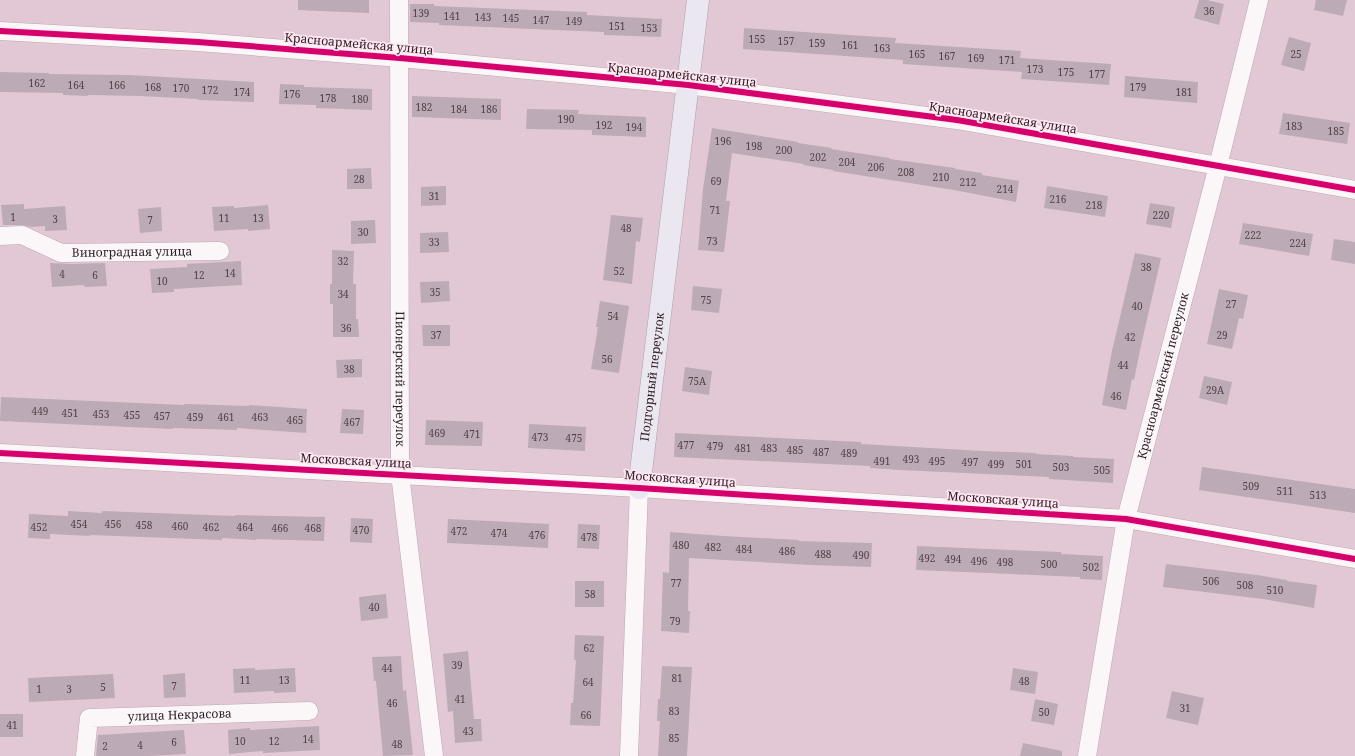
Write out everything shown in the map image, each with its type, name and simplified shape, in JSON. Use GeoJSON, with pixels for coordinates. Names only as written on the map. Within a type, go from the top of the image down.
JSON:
{"type":"FeatureCollection","features":[{"type":"Feature","properties":{"kind":"main road","name":"Подгорный переулок"},"geometry":{"type":"LineString","coordinates":[[639,488],[698,0]]}},
{"type":"Feature","properties":{"kind":"street","name":"Пионерский переулок"},"geometry":{"type":"LineString","coordinates":[[399,0],[400,474],[434,756]]}},
{"type":"Feature","properties":{"kind":"street","name":"Красноармейский переулок"},"geometry":{"type":"LineString","coordinates":[[1087,756],[1126,519],[1218,166],[1259,0]]}},
{"type":"Feature","properties":{"kind":"street","name":"Красноармейская улица"},"geometry":{"type":"LineString","coordinates":[[0,31],[198,42],[400,58],[688,85],[956,120],[1355,190]]}},
{"type":"Feature","properties":{"kind":"street","name":"Виноградная улица"},"geometry":{"type":"LineString","coordinates":[[0,236],[22,235],[62,253],[220,251]]}},
{"type":"Feature","properties":{"kind":"street","name":"Московская улица"},"geometry":{"type":"LineString","coordinates":[[0,453],[639,488],[1126,519],[1355,559]]}},
{"type":"Feature","properties":{"kind":"street","name":"Подгорный переулок"},"geometry":{"type":"LineString","coordinates":[[628,756],[639,488]]}},
{"type":"Feature","properties":{"kind":"street","name":"улица Некрасова"},"geometry":{"type":"LineString","coordinates":[[85,756],[89,718],[309,711]]}},
{"type":"Feature","properties":{"kind":"building"},"geometry":{"type":"Polygon","coordinates":[[[298,0],[369,0],[369,13],[298,10],[298,0]]]}},
{"type":"Feature","properties":{"kind":"building"},"geometry":{"type":"Polygon","coordinates":[[[1199,0],[1207,0],[1224,4],[1219,25],[1194,18],[1199,0]]]}},
{"type":"Feature","properties":{"kind":"building"},"geometry":{"type":"Polygon","coordinates":[[[1316,0],[1347,0],[1343,16],[1314,10],[1316,0]]]}},
{"type":"Feature","properties":{"kind":"building"},"geometry":{"type":"Polygon","coordinates":[[[410,4],[587,12],[587,15],[662,19],[661,37],[604,35],[604,32],[439,25],[439,23],[410,22],[410,4]]]}},
{"type":"Feature","properties":{"kind":"building"},"geometry":{"type":"Polygon","coordinates":[[[744,28],[896,38],[895,43],[1021,51],[1020,58],[1111,64],[1109,85],[1021,79],[1022,72],[903,64],[903,60],[743,49],[744,28]]]}},
{"type":"Feature","properties":{"kind":"building"},"geometry":{"type":"Polygon","coordinates":[[[1289,37],[1311,43],[1304,71],[1281,65],[1289,37]]]}},
{"type":"Feature","properties":{"kind":"building"},"geometry":{"type":"Polygon","coordinates":[[[0,72],[129,75],[254,82],[254,102],[140,96],[88,96],[63,95],[63,93],[0,92],[0,72]]]}},
{"type":"Feature","properties":{"kind":"building"},"geometry":{"type":"Polygon","coordinates":[[[1125,76],[1198,82],[1197,103],[1124,97],[1125,76]]]}},
{"type":"Feature","properties":{"kind":"building"},"geometry":{"type":"Polygon","coordinates":[[[280,84],[304,85],[304,87],[372,89],[372,110],[316,108],[316,105],[279,104],[280,84]]]}},
{"type":"Feature","properties":{"kind":"building"},"geometry":{"type":"Polygon","coordinates":[[[412,96],[501,99],[501,120],[412,117],[412,96]]]}},
{"type":"Feature","properties":{"kind":"building"},"geometry":{"type":"Polygon","coordinates":[[[527,109],[579,110],[578,114],[646,117],[646,137],[592,135],[592,130],[526,129],[527,109]]]}},
{"type":"Feature","properties":{"kind":"building"},"geometry":{"type":"Polygon","coordinates":[[[1283,113],[1350,123],[1347,144],[1279,134],[1283,113]]]}},
{"type":"Feature","properties":{"kind":"building"},"geometry":{"type":"Polygon","coordinates":[[[712,128],[890,159],[955,168],[982,173],[982,175],[1019,181],[1016,202],[954,190],[833,171],[803,165],[804,164],[732,153],[726,201],[730,201],[724,252],[698,250],[703,189],[712,128]]]}},
{"type":"Feature","properties":{"kind":"building"},"geometry":{"type":"Polygon","coordinates":[[[371,168],[372,189],[347,189],[347,169],[371,168]]]}},
{"type":"Feature","properties":{"kind":"building"},"geometry":{"type":"Polygon","coordinates":[[[446,186],[446,205],[421,206],[421,187],[446,186]]]}},
{"type":"Feature","properties":{"kind":"building"},"geometry":{"type":"Polygon","coordinates":[[[1047,186],[1108,196],[1105,217],[1044,208],[1047,186]]]}},
{"type":"Feature","properties":{"kind":"building"},"geometry":{"type":"Polygon","coordinates":[[[1150,203],[1175,207],[1171,228],[1146,224],[1150,203]]]}},
{"type":"Feature","properties":{"kind":"building"},"geometry":{"type":"Polygon","coordinates":[[[24,204],[24,209],[65,206],[67,230],[45,231],[45,226],[31,227],[22,225],[3,225],[1,205],[24,204]]]}},
{"type":"Feature","properties":{"kind":"building"},"geometry":{"type":"Polygon","coordinates":[[[268,205],[270,229],[248,231],[248,229],[214,231],[212,207],[234,206],[234,208],[268,205]]]}},
{"type":"Feature","properties":{"kind":"building"},"geometry":{"type":"Polygon","coordinates":[[[161,207],[162,231],[140,233],[138,209],[161,207]]]}},
{"type":"Feature","properties":{"kind":"building"},"geometry":{"type":"Polygon","coordinates":[[[611,215],[643,218],[640,242],[636,241],[632,284],[603,280],[611,215]]]}},
{"type":"Feature","properties":{"kind":"building"},"geometry":{"type":"Polygon","coordinates":[[[375,220],[376,243],[351,244],[351,221],[375,220]]]}},
{"type":"Feature","properties":{"kind":"building"},"geometry":{"type":"Polygon","coordinates":[[[1243,223],[1313,234],[1309,256],[1239,244],[1243,223]]]}},
{"type":"Feature","properties":{"kind":"building"},"geometry":{"type":"Polygon","coordinates":[[[448,232],[449,252],[420,253],[420,233],[448,232]]]}},
{"type":"Feature","properties":{"kind":"building"},"geometry":{"type":"Polygon","coordinates":[[[1334,239],[1355,242],[1355,264],[1331,260],[1334,239]]]}},
{"type":"Feature","properties":{"kind":"building"},"geometry":{"type":"Polygon","coordinates":[[[332,250],[354,251],[353,284],[356,284],[356,319],[358,319],[359,337],[333,337],[333,304],[330,304],[330,284],[332,284],[332,250]]]}},
{"type":"Feature","properties":{"kind":"building"},"geometry":{"type":"Polygon","coordinates":[[[1135,253],[1161,258],[1126,410],[1102,405],[1112,351],[1135,253]]]}},
{"type":"Feature","properties":{"kind":"building"},"geometry":{"type":"Polygon","coordinates":[[[241,261],[242,285],[174,289],[174,292],[152,293],[150,269],[187,267],[187,264],[241,261]]]}},
{"type":"Feature","properties":{"kind":"building"},"geometry":{"type":"Polygon","coordinates":[[[50,263],[105,263],[107,286],[85,287],[84,285],[52,287],[50,263]]]}},
{"type":"Feature","properties":{"kind":"building"},"geometry":{"type":"Polygon","coordinates":[[[449,281],[450,301],[421,303],[420,282],[449,281]]]}},
{"type":"Feature","properties":{"kind":"building"},"geometry":{"type":"Polygon","coordinates":[[[693,286],[722,289],[719,313],[691,310],[693,286]]]}},
{"type":"Feature","properties":{"kind":"building"},"geometry":{"type":"Polygon","coordinates":[[[1219,289],[1248,295],[1243,319],[1239,318],[1232,349],[1207,344],[1219,289]]]}},
{"type":"Feature","properties":{"kind":"building"},"geometry":{"type":"Polygon","coordinates":[[[600,301],[629,306],[619,373],[591,369],[598,327],[596,327],[600,301]]]}},
{"type":"Feature","properties":{"kind":"building"},"geometry":{"type":"Polygon","coordinates":[[[422,325],[450,325],[450,346],[423,346],[422,325]]]}},
{"type":"Feature","properties":{"kind":"building"},"geometry":{"type":"Polygon","coordinates":[[[362,359],[362,377],[337,378],[336,360],[362,359]]]}},
{"type":"Feature","properties":{"kind":"building"},"geometry":{"type":"Polygon","coordinates":[[[685,367],[712,371],[709,395],[682,391],[685,367]]]}},
{"type":"Feature","properties":{"kind":"building"},"geometry":{"type":"Polygon","coordinates":[[[1204,376],[1232,382],[1227,405],[1199,398],[1204,376]]]}},
{"type":"Feature","properties":{"kind":"building"},"geometry":{"type":"Polygon","coordinates":[[[1,397],[184,405],[249,405],[307,409],[306,433],[237,428],[237,430],[173,429],[0,421],[1,397]]]}},
{"type":"Feature","properties":{"kind":"building"},"geometry":{"type":"Polygon","coordinates":[[[342,409],[364,410],[363,434],[340,433],[342,409]]]}},
{"type":"Feature","properties":{"kind":"building"},"geometry":{"type":"Polygon","coordinates":[[[426,420],[483,422],[482,446],[425,445],[426,420]]]}},
{"type":"Feature","properties":{"kind":"building"},"geometry":{"type":"Polygon","coordinates":[[[529,424],[586,427],[585,451],[528,448],[529,424]]]}},
{"type":"Feature","properties":{"kind":"building"},"geometry":{"type":"Polygon","coordinates":[[[675,433],[861,442],[861,444],[1036,453],[1114,459],[1113,483],[1049,479],[1049,477],[870,468],[870,466],[674,457],[675,433]]]}},
{"type":"Feature","properties":{"kind":"building"},"geometry":{"type":"Polygon","coordinates":[[[1202,467],[1355,489],[1355,513],[1199,490],[1202,467]]]}},
{"type":"Feature","properties":{"kind":"building"},"geometry":{"type":"Polygon","coordinates":[[[68,511],[102,513],[102,511],[235,516],[325,517],[324,541],[222,538],[222,540],[50,534],[50,539],[28,538],[29,514],[68,516],[68,511]]]}},
{"type":"Feature","properties":{"kind":"building"},"geometry":{"type":"Polygon","coordinates":[[[351,518],[373,519],[372,543],[350,542],[351,518]]]}},
{"type":"Feature","properties":{"kind":"building"},"geometry":{"type":"Polygon","coordinates":[[[448,519],[549,524],[548,548],[447,543],[448,519]]]}},
{"type":"Feature","properties":{"kind":"building"},"geometry":{"type":"Polygon","coordinates":[[[578,524],[600,525],[599,549],[577,548],[578,524]]]}},
{"type":"Feature","properties":{"kind":"building"},"geometry":{"type":"Polygon","coordinates":[[[670,532],[799,540],[798,541],[872,543],[871,567],[689,558],[689,633],[661,631],[663,572],[669,573],[670,532]]]}},
{"type":"Feature","properties":{"kind":"building"},"geometry":{"type":"Polygon","coordinates":[[[917,546],[1061,552],[1061,554],[1103,556],[1102,580],[1080,579],[1080,577],[916,570],[917,546]]]}},
{"type":"Feature","properties":{"kind":"building"},"geometry":{"type":"Polygon","coordinates":[[[1166,564],[1257,575],[1317,585],[1314,608],[1263,599],[1163,587],[1166,564]]]}},
{"type":"Feature","properties":{"kind":"building"},"geometry":{"type":"Polygon","coordinates":[[[575,581],[604,581],[604,607],[575,607],[575,581]]]}},
{"type":"Feature","properties":{"kind":"building"},"geometry":{"type":"Polygon","coordinates":[[[386,594],[388,618],[361,621],[359,597],[386,594]]]}},
{"type":"Feature","properties":{"kind":"building"},"geometry":{"type":"Polygon","coordinates":[[[575,635],[604,636],[600,726],[570,725],[576,660],[574,660],[575,635]]]}},
{"type":"Feature","properties":{"kind":"building"},"geometry":{"type":"Polygon","coordinates":[[[468,651],[474,719],[481,719],[482,741],[455,743],[453,711],[448,712],[443,654],[468,651]]]}},
{"type":"Feature","properties":{"kind":"building"},"geometry":{"type":"Polygon","coordinates":[[[401,656],[403,691],[406,690],[413,755],[383,756],[376,681],[374,681],[372,657],[401,656]]]}},
{"type":"Feature","properties":{"kind":"building"},"geometry":{"type":"Polygon","coordinates":[[[662,666],[692,667],[687,756],[658,756],[660,721],[657,721],[662,666]]]}},
{"type":"Feature","properties":{"kind":"building"},"geometry":{"type":"Polygon","coordinates":[[[255,668],[255,670],[295,668],[296,692],[274,693],[274,691],[234,693],[233,669],[255,668]]]}},
{"type":"Feature","properties":{"kind":"building"},"geometry":{"type":"Polygon","coordinates":[[[1013,668],[1038,672],[1035,694],[1010,690],[1013,668]]]}},
{"type":"Feature","properties":{"kind":"building"},"geometry":{"type":"Polygon","coordinates":[[[185,673],[186,697],[164,698],[163,675],[185,673]]]}},
{"type":"Feature","properties":{"kind":"building"},"geometry":{"type":"Polygon","coordinates":[[[113,674],[115,698],[29,702],[28,678],[113,674]]]}},
{"type":"Feature","properties":{"kind":"building"},"geometry":{"type":"Polygon","coordinates":[[[1172,691],[1204,698],[1198,725],[1166,718],[1172,691]]]}},
{"type":"Feature","properties":{"kind":"building"},"geometry":{"type":"Polygon","coordinates":[[[1035,699],[1058,704],[1054,725],[1031,721],[1035,699]]]}},
{"type":"Feature","properties":{"kind":"building"},"geometry":{"type":"Polygon","coordinates":[[[0,714],[23,714],[23,737],[0,737],[0,714]]]}},
{"type":"Feature","properties":{"kind":"building"},"geometry":{"type":"Polygon","coordinates":[[[319,726],[320,750],[263,753],[263,751],[229,754],[228,730],[319,726]]]}},
{"type":"Feature","properties":{"kind":"building"},"geometry":{"type":"Polygon","coordinates":[[[184,730],[186,754],[96,756],[98,735],[184,730]]]}},
{"type":"Feature","properties":{"kind":"building"},"geometry":{"type":"Polygon","coordinates":[[[1023,743],[1062,751],[1062,756],[1020,756],[1023,743]]]}},
{"type":"Feature","properties":{"kind":"cycle path"},"geometry":{"type":"LineString","coordinates":[[0,31],[198,42],[400,58],[688,85],[957,120],[1355,190]]}},
{"type":"Feature","properties":{"kind":"cycle path"},"geometry":{"type":"LineString","coordinates":[[0,453],[639,488],[1126,519],[1355,559]]}}]}
